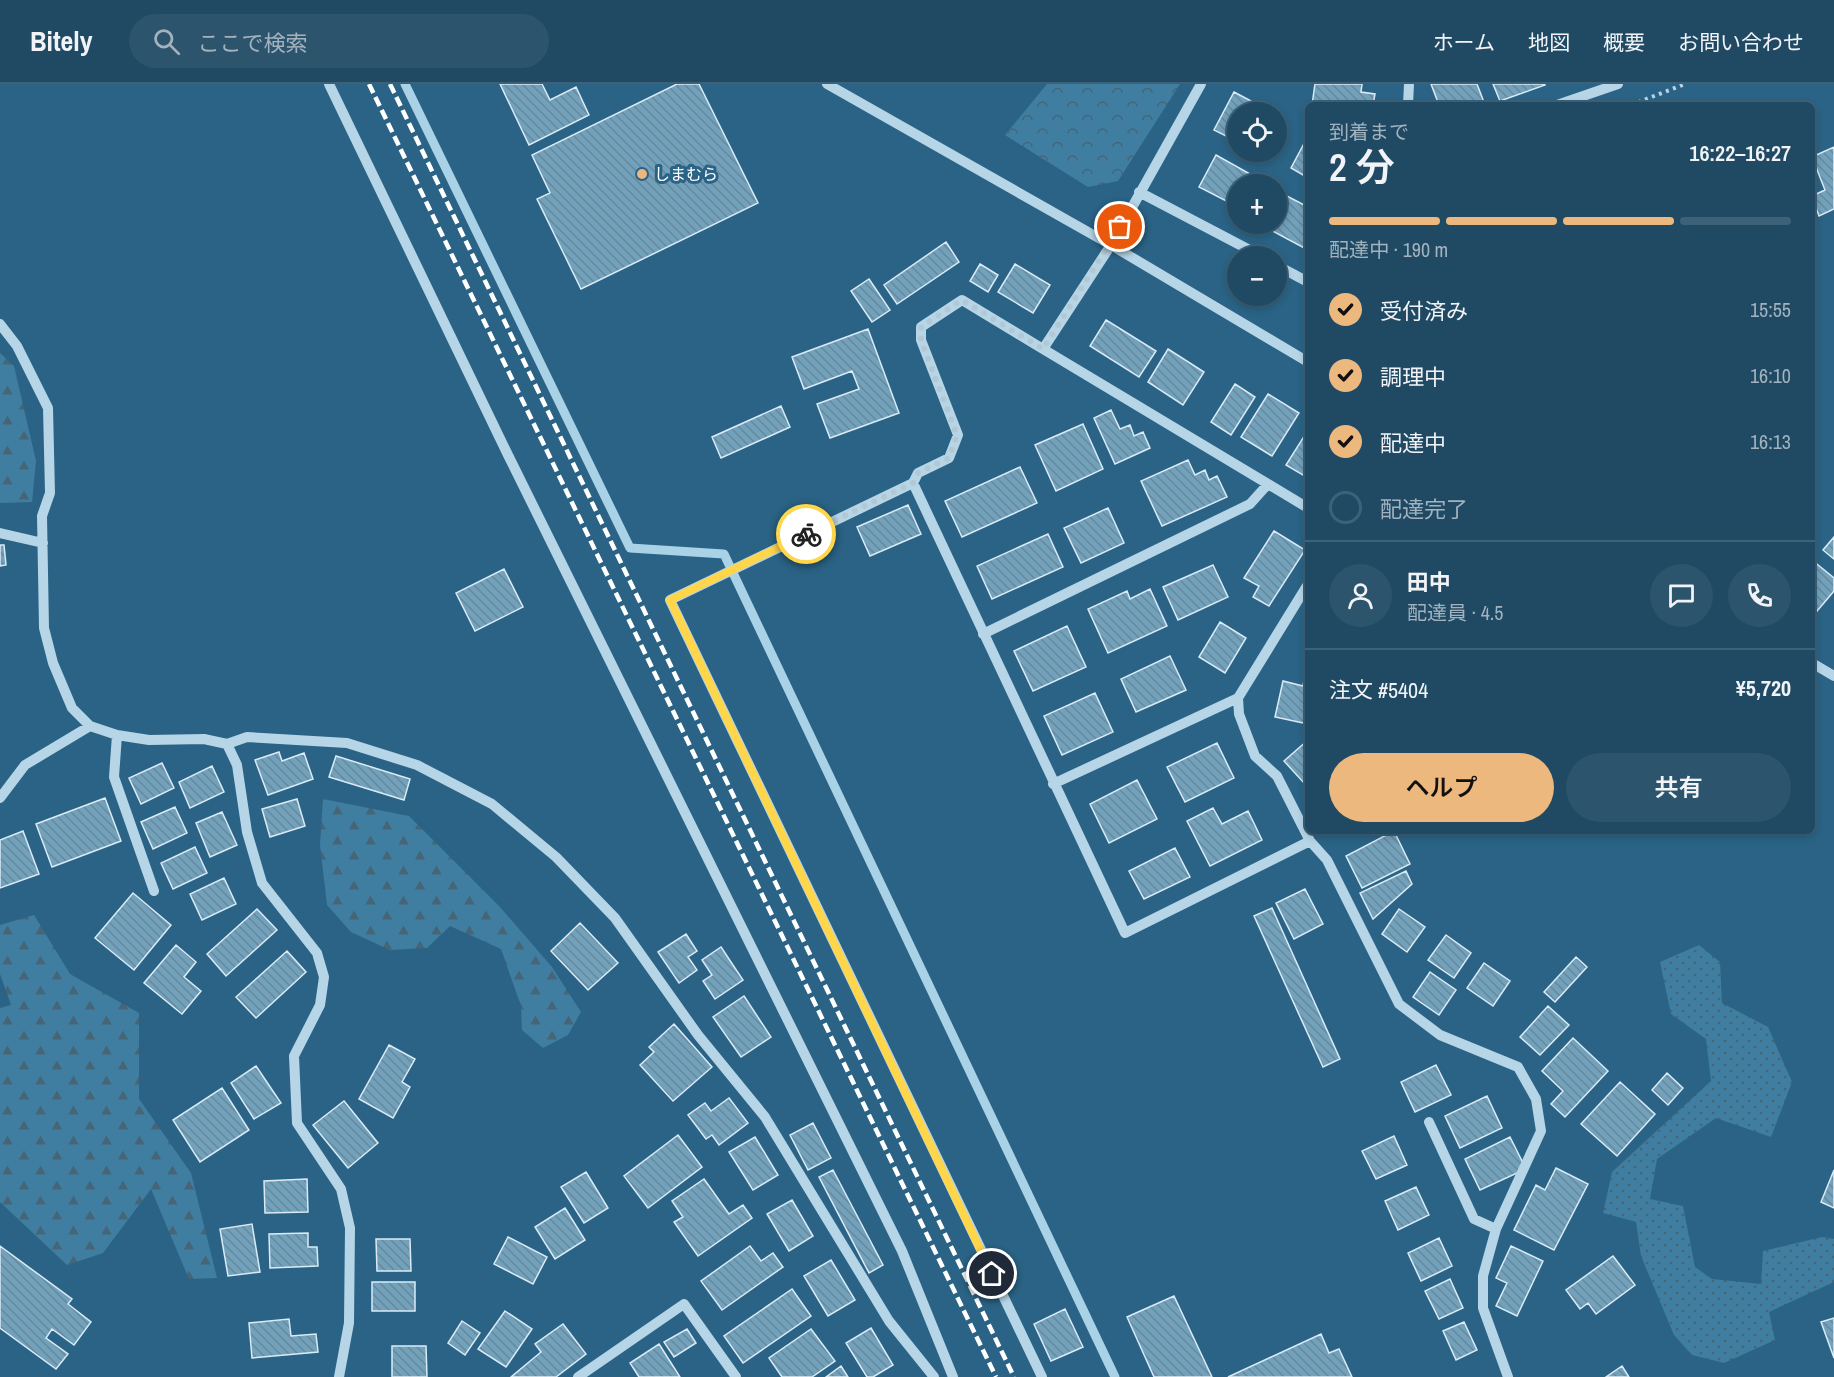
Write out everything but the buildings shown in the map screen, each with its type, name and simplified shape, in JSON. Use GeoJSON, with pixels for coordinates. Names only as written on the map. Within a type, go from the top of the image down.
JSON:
{"type":"FeatureCollection","features":[{"type":"Feature","properties":{"kind":"street"},"geometry":{"type":"LineString","coordinates":[[328,84],[507,455],[902,1251],[953,1377]]}},
{"type":"Feature","properties":{"kind":"street"},"geometry":{"type":"LineString","coordinates":[[827,84],[1110,245],[1305,360]]}},
{"type":"Feature","properties":{"kind":"street"},"geometry":{"type":"LineString","coordinates":[[1043,349],[1110,245],[1202,84]]}},
{"type":"Feature","properties":{"kind":"street"},"geometry":{"type":"LineString","coordinates":[[1408,102],[1409,84]]}},
{"type":"Feature","properties":{"kind":"street"},"geometry":{"type":"LineString","coordinates":[[1566,102],[1618,84]]}},
{"type":"Feature","properties":{"kind":"street"},"geometry":{"type":"LineString","coordinates":[[1139,192],[1242,246]]}},
{"type":"Feature","properties":{"kind":"street"},"geometry":{"type":"LineString","coordinates":[[1287,271],[1305,280]]}},
{"type":"Feature","properties":{"kind":"street"},"geometry":{"type":"LineString","coordinates":[[1042,1377],[670,600],[913,483],[918,473],[949,458],[957,435],[921,340],[921,327],[962,300],[1305,506]]}},
{"type":"Feature","properties":{"kind":"street"},"geometry":{"type":"LineString","coordinates":[[0,324],[17,346],[48,408],[50,493],[42,516],[44,628],[53,663],[72,708],[90,726],[117,735],[149,740],[204,739],[227,744],[247,737],[347,743],[417,765],[492,804],[556,857],[615,918],[698,1035],[765,1117],[889,1321],[934,1377]]}},
{"type":"Feature","properties":{"kind":"street"},"geometry":{"type":"LineString","coordinates":[[913,483],[1125,933],[1310,842]]}},
{"type":"Feature","properties":{"kind":"street"},"geometry":{"type":"LineString","coordinates":[[983,634],[1251,504],[1268,484]]}},
{"type":"Feature","properties":{"kind":"street"},"geometry":{"type":"LineString","coordinates":[[0,533],[43,543]]}},
{"type":"Feature","properties":{"kind":"street"},"geometry":{"type":"LineString","coordinates":[[1053,784],[1238,698],[1305,589]]}},
{"type":"Feature","properties":{"kind":"street"},"geometry":{"type":"LineString","coordinates":[[1815,665],[1834,676]]}},
{"type":"Feature","properties":{"kind":"street"},"geometry":{"type":"LineString","coordinates":[[1238,698],[1239,714],[1255,756],[1277,776],[1305,832]]}},
{"type":"Feature","properties":{"kind":"street"},"geometry":{"type":"LineString","coordinates":[[0,798],[25,765],[90,726]]}},
{"type":"Feature","properties":{"kind":"street"},"geometry":{"type":"LineString","coordinates":[[117,735],[114,777],[154,891]]}},
{"type":"Feature","properties":{"kind":"street"},"geometry":{"type":"LineString","coordinates":[[227,744],[237,765],[247,832],[262,882],[317,953],[324,977],[320,1005],[294,1056],[297,1123],[341,1189],[350,1228],[349,1323],[339,1377]]}},
{"type":"Feature","properties":{"kind":"street"},"geometry":{"type":"LineString","coordinates":[[1306,834],[1310,842],[1327,860],[1399,1004],[1440,1035],[1518,1067],[1536,1099],[1541,1131],[1496,1229],[1483,1276],[1483,1308],[1504,1376]]}},
{"type":"Feature","properties":{"kind":"street"},"geometry":{"type":"LineString","coordinates":[[1429,1122],[1474,1219],[1496,1229]]}},
{"type":"Feature","properties":{"kind":"street"},"geometry":{"type":"LineString","coordinates":[[578,1377],[684,1304],[736,1377]]}},
{"type":"Feature","properties":{"kind":"path"},"geometry":{"type":"LineString","coordinates":[[1639,102],[1685,84]]}},
{"type":"Feature","properties":{"kind":"green space"},"geometry":{"type":"Polygon","coordinates":[[[1047,84],[1180,84],[1118,181],[1088,187],[1005,135],[1047,84]]]}},
{"type":"Feature","properties":{"kind":"green space"},"geometry":{"type":"Polygon","coordinates":[[[0,353],[14,366],[36,461],[32,502],[0,503],[0,353]]]}},
{"type":"Feature","properties":{"kind":"green space"},"geometry":{"type":"Polygon","coordinates":[[[323,799],[409,816],[499,906],[552,967],[581,1012],[568,1035],[543,1048],[522,1030],[521,1006],[501,949],[450,926],[427,948],[390,950],[351,932],[327,905],[320,845],[323,799]]]}},
{"type":"Feature","properties":{"kind":"green space"},"geometry":{"type":"Polygon","coordinates":[[[34,915],[70,974],[139,1013],[139,1099],[191,1173],[217,1278],[189,1279],[151,1189],[103,1253],[67,1265],[0,1202],[0,1008],[11,1005],[0,974],[0,925],[34,915]]]}},
{"type":"Feature","properties":{"kind":"green space"},"geometry":{"type":"Polygon","coordinates":[[[1699,945],[1720,962],[1722,1003],[1768,1027],[1792,1082],[1771,1137],[1716,1118],[1657,1159],[1650,1199],[1683,1206],[1695,1267],[1712,1279],[1761,1284],[1763,1251],[1822,1237],[1834,1239],[1834,1282],[1769,1312],[1775,1340],[1724,1363],[1692,1355],[1674,1335],[1641,1256],[1636,1222],[1603,1213],[1612,1172],[1711,1081],[1706,1039],[1671,1014],[1660,962],[1699,945]]]}},
{"type":"Feature","properties":{"kind":"waterway"},"geometry":{"type":"LineString","coordinates":[[405,84],[630,548],[724,554],[1115,1377]]}},
{"type":"Feature","properties":{"kind":"railway"},"geometry":{"type":"LineString","coordinates":[[369,84],[996,1377]]}},
{"type":"Feature","properties":{"kind":"railway"},"geometry":{"type":"LineString","coordinates":[[390,84],[1014,1377]]}},
{"type":"Feature","properties":{"kind":"way so far"},"geometry":{"type":"LineString","coordinates":[[806,534],[913,483],[918,473],[949,458],[957,435],[921,340],[921,327],[962,300],[1043,349],[1120,227]]}},
{"type":"Feature","properties":{"kind":"place","name":"しまむら"},"geometry":{"type":"Point","coordinates":[642,174]}},
{"type":"Feature","properties":{"kind":"route"},"geometry":{"type":"LineString","coordinates":[[806,534],[670,600],[992,1274]]}}]}
